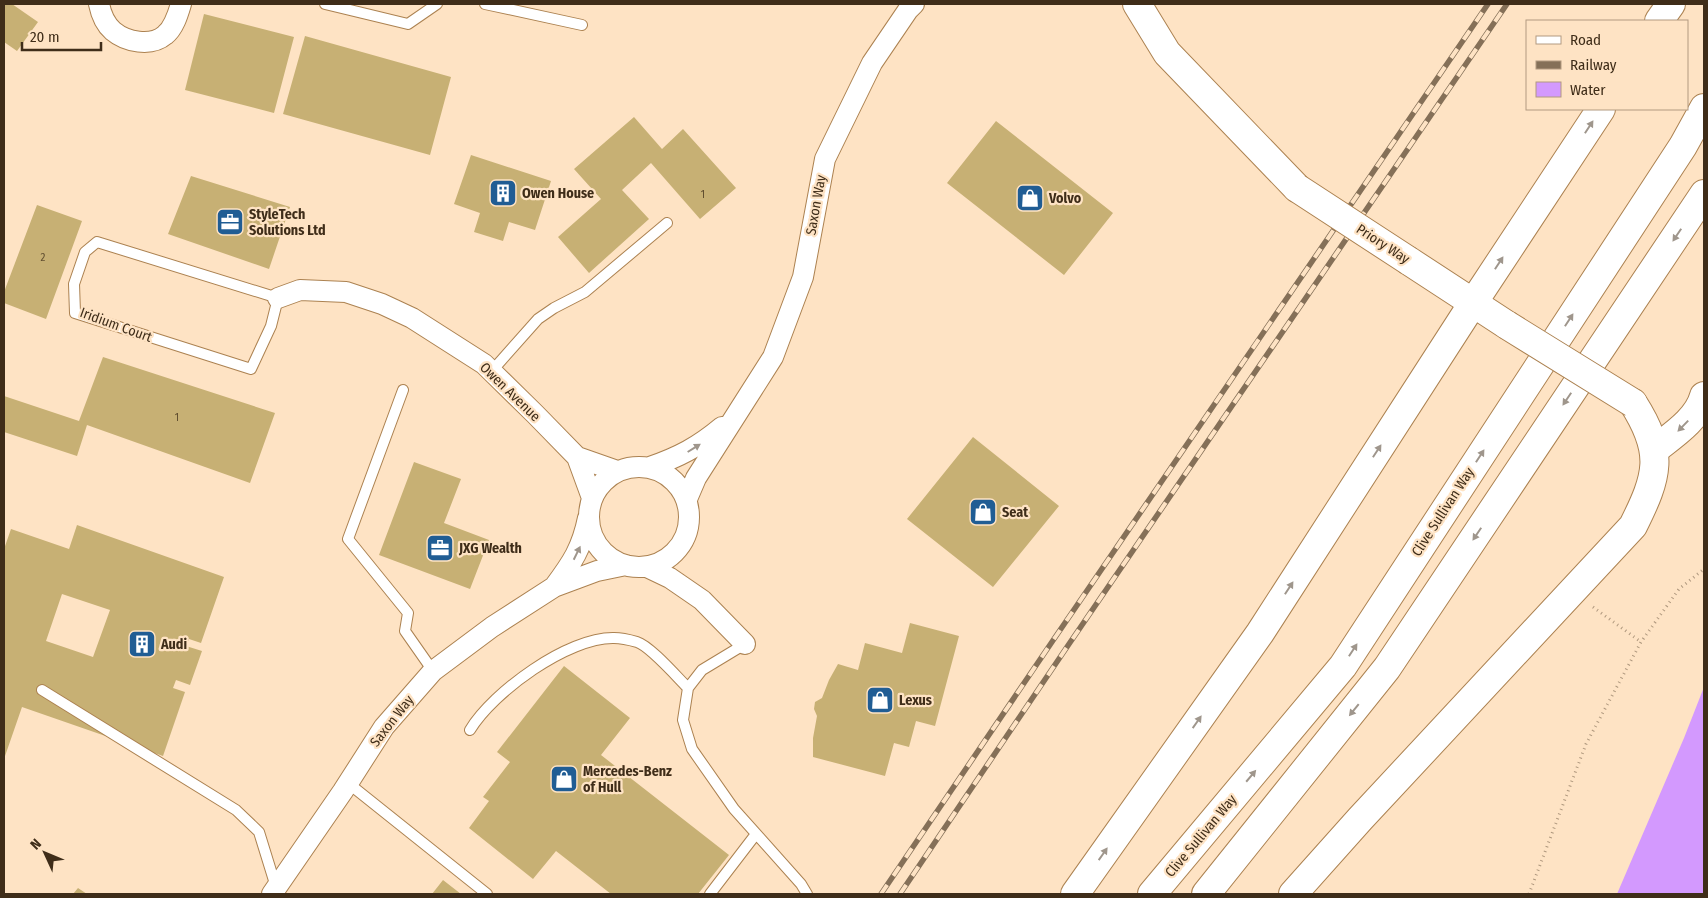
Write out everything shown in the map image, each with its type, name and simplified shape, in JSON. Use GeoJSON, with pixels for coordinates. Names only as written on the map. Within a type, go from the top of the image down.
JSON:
{"type":"FeatureCollection","features":[{"type":"Feature","properties":{"kind":"main road","name":"Priory Way"},"geometry":{"type":"LineString","coordinates":[[1137,4],[1167,54],[1297,188],[1472,303],[1633,404],[1644,421],[1654,450],[1655,471],[1648,496],[1633,526],[1360,819],[1293,894]]}},
{"type":"Feature","properties":{"kind":"main road"},"geometry":{"type":"LineString","coordinates":[[1660,20],[1671,4]]}},
{"type":"Feature","properties":{"kind":"main road","name":"Clive Sullivan Way"},"geometry":{"type":"LineString","coordinates":[[1152,894],[1342,666],[1667,171],[1704,108]]}},
{"type":"Feature","properties":{"kind":"main road"},"geometry":{"type":"LineString","coordinates":[[1075,894],[1260,633],[1472,303],[1600,110]]}},
{"type":"Feature","properties":{"kind":"main road"},"geometry":{"type":"LineString","coordinates":[[1206,894],[1387,668],[1704,194]]}},
{"type":"Feature","properties":{"kind":"main road"},"geometry":{"type":"LineString","coordinates":[[1654,450],[1680,429],[1701,406],[1704,396]]}},
{"type":"Feature","properties":{"kind":"street"},"geometry":{"type":"LineString","coordinates":[[99,4],[105,21],[113,30],[129,39],[147,42],[165,35],[177,18],[182,4]]}},
{"type":"Feature","properties":{"kind":"street","name":"Saxon Way"},"geometry":{"type":"LineString","coordinates":[[687,499],[696,478],[773,357],[803,277],[825,159],[872,63],[914,4]]}},
{"type":"Feature","properties":{"kind":"street","name":"Owen Avenue"},"geometry":{"type":"LineString","coordinates":[[278,298],[300,290],[346,292],[382,304],[412,318],[484,364],[577,457],[617,471]]}},
{"type":"Feature","properties":{"kind":"street","name":"Saxon Way"},"geometry":{"type":"LineString","coordinates":[[650,467],[681,456],[708,439],[737,415]]}},
{"type":"Feature","properties":{"kind":"street","name":"Owen Avenue"},"geometry":{"type":"LineString","coordinates":[[577,457],[590,507]]}},
{"type":"Feature","properties":{"kind":"street"},"geometry":{"type":"LineString","coordinates":[[647,567],[665,560],[680,546],[688,529],[690,513],[687,499],[681,488],[668,475],[650,467],[634,466],[617,471],[602,482],[590,507],[590,530],[597,545],[609,558],[626,565],[647,567],[670,578],[702,600],[745,644]]}},
{"type":"Feature","properties":{"kind":"street","name":"Saxon Way"},"geometry":{"type":"LineString","coordinates":[[554,587],[572,562],[584,538],[590,507]]}},
{"type":"Feature","properties":{"kind":"street"},"geometry":{"type":"LineString","coordinates":[[680,546],[682,568],[702,600]]}},
{"type":"Feature","properties":{"kind":"street","name":"Saxon Way"},"geometry":{"type":"LineString","coordinates":[[274,891],[384,727],[433,671],[492,627],[554,587],[597,571],[626,565]]}},
{"type":"Feature","properties":{"kind":"lane"},"geometry":{"type":"LineString","coordinates":[[324,4],[408,24],[437,4]]}},
{"type":"Feature","properties":{"kind":"lane"},"geometry":{"type":"LineString","coordinates":[[485,4],[582,25]]}},
{"type":"Feature","properties":{"kind":"lane"},"geometry":{"type":"LineString","coordinates":[[492,372],[538,319],[554,308],[585,292],[667,223]]}},
{"type":"Feature","properties":{"kind":"lane","name":"Iridium Court"},"geometry":{"type":"LineString","coordinates":[[97,242],[278,298],[271,326],[251,369],[75,313],[74,284],[85,252],[97,242]]}},
{"type":"Feature","properties":{"kind":"lane"},"geometry":{"type":"LineString","coordinates":[[403,390],[348,539],[408,613],[405,631],[433,671]]}},
{"type":"Feature","properties":{"kind":"lane"},"geometry":{"type":"LineString","coordinates":[[470,730],[475,721],[500,694],[532,670],[564,652],[593,641],[614,638],[639,643],[664,663],[688,688]]}},
{"type":"Feature","properties":{"kind":"lane"},"geometry":{"type":"LineString","coordinates":[[745,644],[702,670],[688,688],[683,720],[692,749],[734,809],[801,884],[807,894]]}},
{"type":"Feature","properties":{"kind":"lane"},"geometry":{"type":"LineString","coordinates":[[42,690],[236,810],[259,832],[274,891]]}},
{"type":"Feature","properties":{"kind":"lane"},"geometry":{"type":"LineString","coordinates":[[348,783],[487,894]]}},
{"type":"Feature","properties":{"kind":"lane"},"geometry":{"type":"LineString","coordinates":[[710,894],[756,834]]}},
{"type":"Feature","properties":{"kind":"path"},"geometry":{"type":"LineString","coordinates":[[1529,894],[1586,744],[1641,642],[1679,588],[1704,569]]}},
{"type":"Feature","properties":{"kind":"path"},"geometry":{"type":"LineString","coordinates":[[1572,592],[1641,642]]}},
{"type":"Feature","properties":{"kind":"water"},"geometry":{"type":"Polygon","coordinates":[[[1704,687],[1704,894],[1617,894],[1684,738],[1704,687]]]}},
{"type":"Feature","properties":{"kind":"building"},"geometry":{"type":"Polygon","coordinates":[[[4,4],[12,4],[38,22],[17,51],[4,42],[4,4]]]}},
{"type":"Feature","properties":{"kind":"building"},"geometry":{"type":"Polygon","coordinates":[[[204,14],[294,37],[274,113],[185,90],[204,14]]]}},
{"type":"Feature","properties":{"kind":"building"},"geometry":{"type":"Polygon","coordinates":[[[305,36],[451,77],[430,155],[283,114],[305,36]]]}},
{"type":"Feature","properties":{"kind":"building"},"geometry":{"type":"Polygon","coordinates":[[[634,117],[662,149],[683,129],[736,188],[700,219],[651,163],[622,190],[649,219],[589,273],[558,237],[601,199],[574,169],[634,117]]]}},
{"type":"Feature","properties":{"kind":"building","name":"Volvo"},"geometry":{"type":"Polygon","coordinates":[[[996,121],[1113,213],[1064,275],[947,183],[996,121]]]}},
{"type":"Feature","properties":{"kind":"building","name":"Owen House"},"geometry":{"type":"Polygon","coordinates":[[[471,155],[551,181],[535,230],[509,222],[503,241],[474,232],[480,213],[454,204],[471,155]]]}},
{"type":"Feature","properties":{"kind":"building"},"geometry":{"type":"Polygon","coordinates":[[[191,176],[290,207],[269,269],[168,234],[191,176]]]}},
{"type":"Feature","properties":{"kind":"building"},"geometry":{"type":"Polygon","coordinates":[[[37,205],[82,221],[46,319],[4,303],[4,292],[37,205]]]}},
{"type":"Feature","properties":{"kind":"building"},"geometry":{"type":"Polygon","coordinates":[[[103,357],[275,413],[250,483],[87,425],[77,456],[4,432],[4,396],[79,421],[103,357]]]}},
{"type":"Feature","properties":{"kind":"building","name":"Seat"},"geometry":{"type":"Polygon","coordinates":[[[973,437],[1059,506],[993,587],[907,519],[973,437]]]}},
{"type":"Feature","properties":{"kind":"building"},"geometry":{"type":"Polygon","coordinates":[[[414,462],[461,479],[444,523],[489,540],[470,589],[379,555],[414,462]]]}},
{"type":"Feature","properties":{"kind":"building","name":"Audi"},"geometry":{"type":"Polygon","coordinates":[[[77,525],[224,577],[201,643],[189,639],[186,646],[202,651],[190,685],[176,680],[173,688],[185,692],[163,756],[22,707],[4,759],[4,549],[11,529],[69,549],[77,525]],[[62,594],[46,641],[93,657],[110,610],[62,594]]]}},
{"type":"Feature","properties":{"kind":"building","name":"Lexus"},"geometry":{"type":"Polygon","coordinates":[[[910,623],[959,636],[935,726],[916,721],[909,747],[894,743],[885,776],[813,757],[813,738],[817,716],[814,709],[815,702],[822,698],[838,664],[858,670],[865,643],[902,653],[910,623]]]}},
{"type":"Feature","properties":{"kind":"building","name":"Mercedes-Benz of Hull"},"geometry":{"type":"Polygon","coordinates":[[[564,666],[630,718],[601,755],[729,855],[698,894],[611,894],[556,851],[533,879],[469,828],[489,801],[483,797],[510,762],[497,752],[564,666]]]}},
{"type":"Feature","properties":{"kind":"building"},"geometry":{"type":"Polygon","coordinates":[[[443,880],[461,894],[432,894],[443,880]]]}},
{"type":"Feature","properties":{"kind":"building"},"geometry":{"type":"Polygon","coordinates":[[[78,888],[87,894],[73,894],[78,888]]]}},
{"type":"Feature","properties":{"kind":"railway"},"geometry":{"type":"LineString","coordinates":[[881,894],[1488,4]]}},
{"type":"Feature","properties":{"kind":"railway"},"geometry":{"type":"LineString","coordinates":[[900,894],[1507,4]]}},
{"type":"Feature","properties":{"kind":"place","name":"Owen House"},"geometry":{"type":"Point","coordinates":[503,193]}},
{"type":"Feature","properties":{"kind":"place","name":"Volvo"},"geometry":{"type":"Point","coordinates":[1030,198]}},
{"type":"Feature","properties":{"kind":"place","name":"StyleTech Solutions Ltd"},"geometry":{"type":"Point","coordinates":[230,222]}},
{"type":"Feature","properties":{"kind":"place","name":"Seat"},"geometry":{"type":"Point","coordinates":[983,512]}},
{"type":"Feature","properties":{"kind":"place","name":"JXG Wealth"},"geometry":{"type":"Point","coordinates":[440,548]}},
{"type":"Feature","properties":{"kind":"place","name":"Audi"},"geometry":{"type":"Point","coordinates":[142,644]}},
{"type":"Feature","properties":{"kind":"place","name":"Lexus"},"geometry":{"type":"Point","coordinates":[880,700]}},
{"type":"Feature","properties":{"kind":"place","name":"Mercedes-Benz of Hull"},"geometry":{"type":"Point","coordinates":[564,779]}}]}
